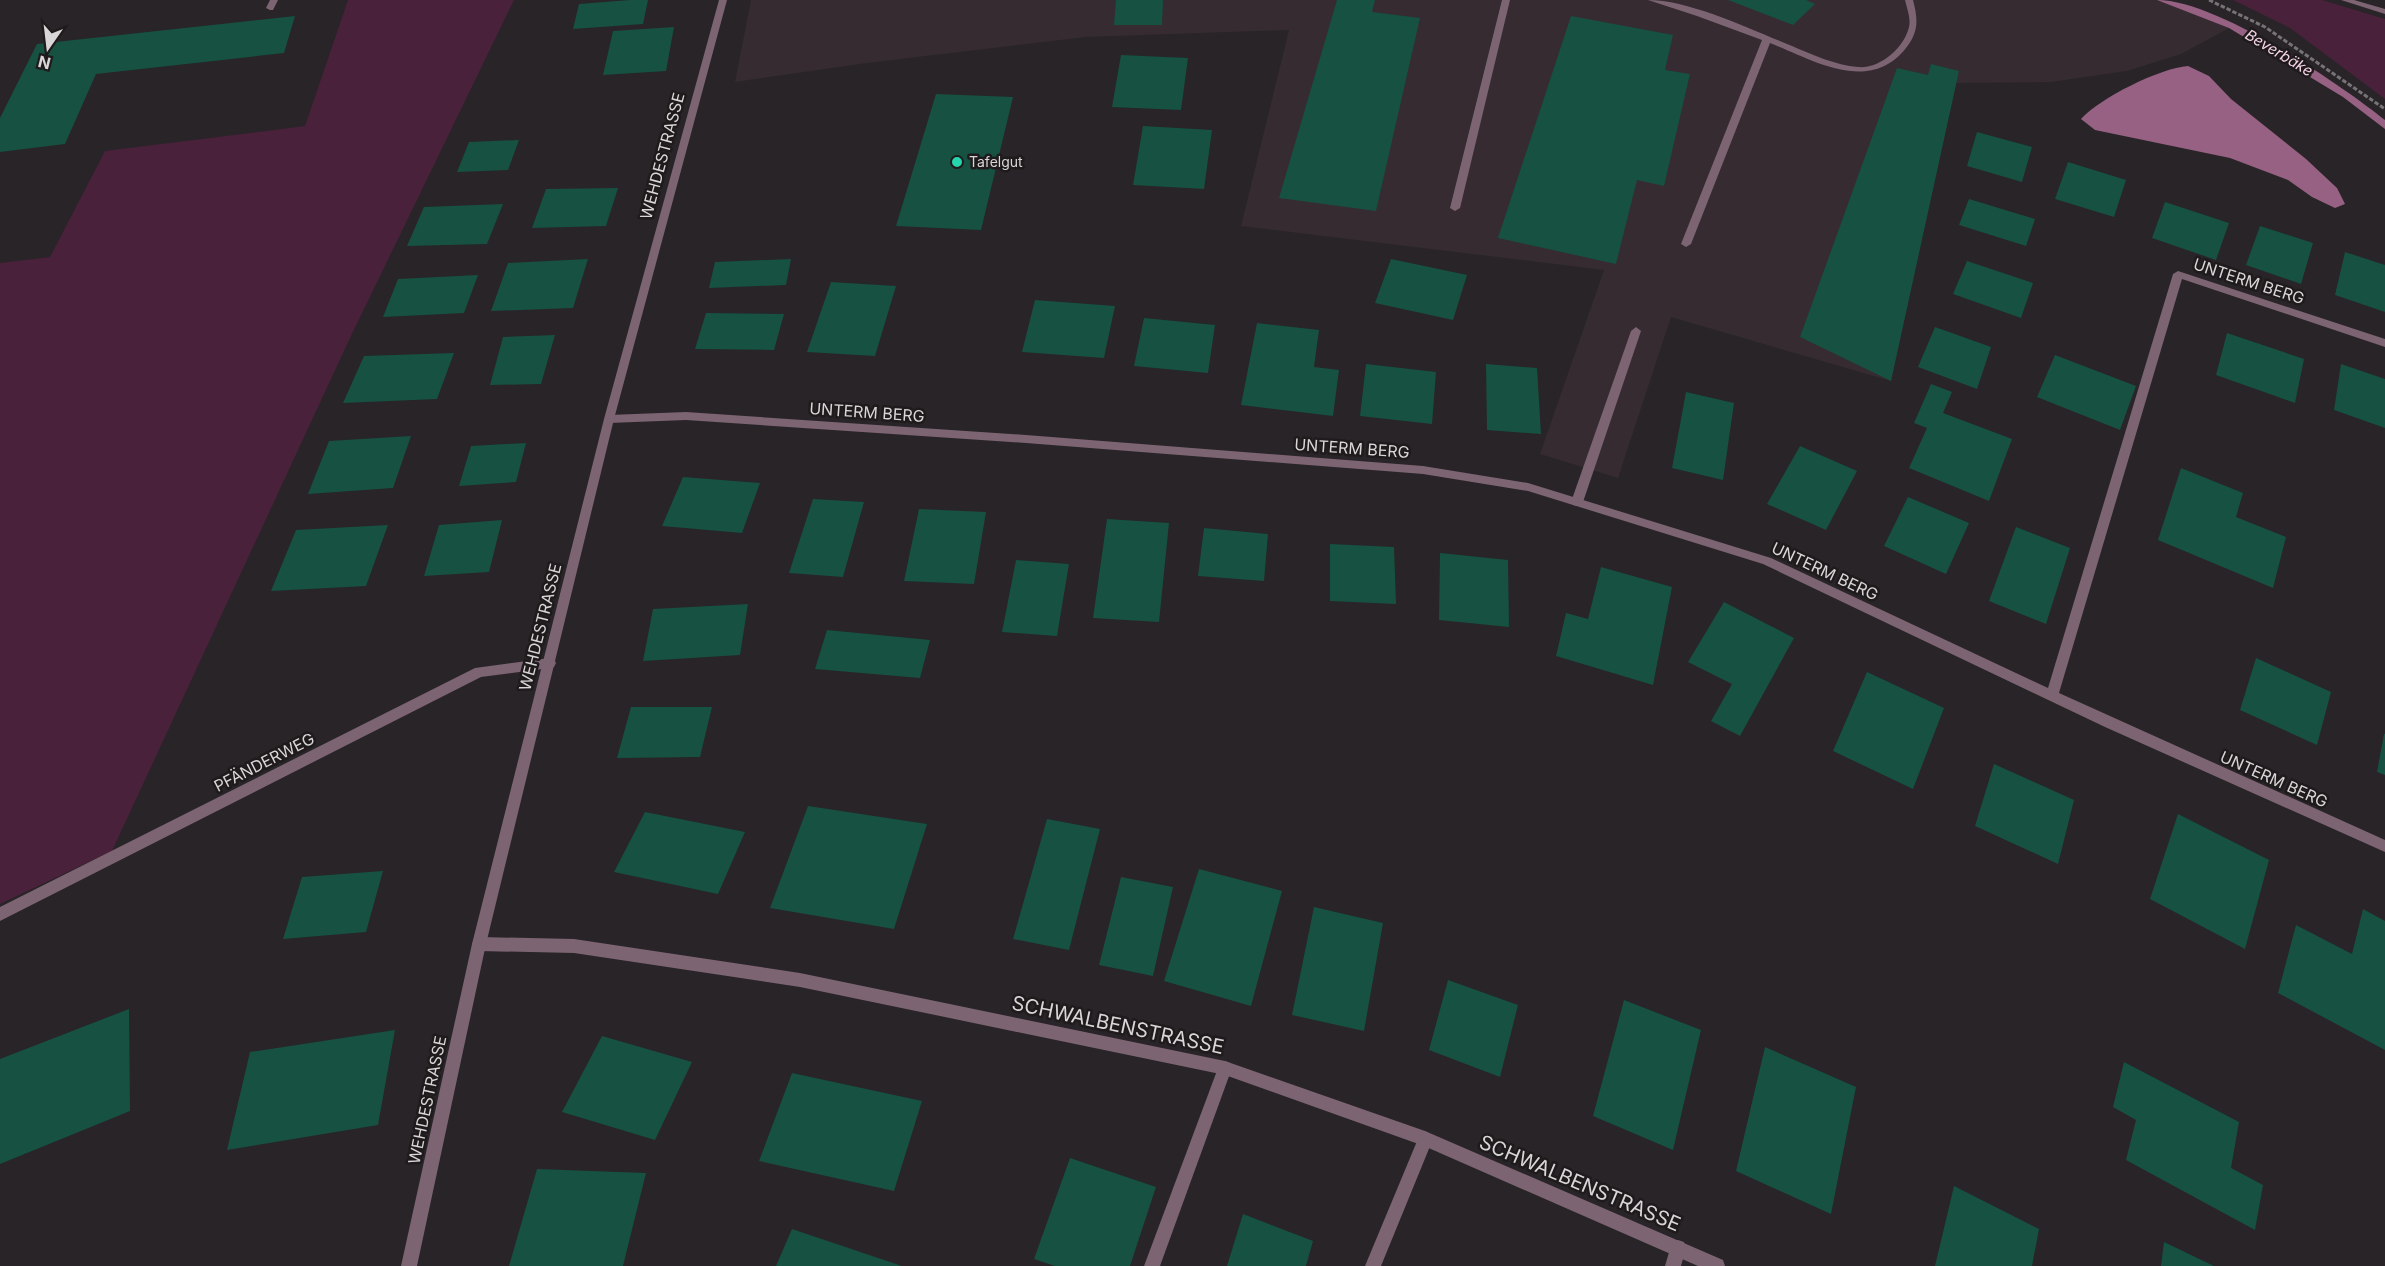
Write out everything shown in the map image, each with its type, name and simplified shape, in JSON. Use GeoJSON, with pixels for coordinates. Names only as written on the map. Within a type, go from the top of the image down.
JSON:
{"type":"FeatureCollection","features":[{"type":"Feature","properties":{"kind":"street","name":"WEHDESTRASSE"},"geometry":{"type":"LineString","coordinates":[[409,1266],[479,944],[609,419],[723,0]]}},
{"type":"Feature","properties":{"kind":"street"},"geometry":{"type":"LineString","coordinates":[[1455,207],[1506,0]]}},
{"type":"Feature","properties":{"kind":"street"},"geometry":{"type":"LineString","coordinates":[[1652,0],[1713,17],[1829,64],[1862,70],[1881,66],[1896,54],[1913,28],[1909,0]]}},
{"type":"Feature","properties":{"kind":"street"},"geometry":{"type":"LineString","coordinates":[[2345,0],[2385,12]]}},
{"type":"Feature","properties":{"kind":"street"},"geometry":{"type":"LineString","coordinates":[[1686,244],[1767,39]]}},
{"type":"Feature","properties":{"kind":"street","name":"UNTERM BERG"},"geometry":{"type":"LineString","coordinates":[[2052,696],[2178,274],[2385,343]]}},
{"type":"Feature","properties":{"kind":"street"},"geometry":{"type":"LineString","coordinates":[[1577,502],[1636,331]]}},
{"type":"Feature","properties":{"kind":"street","name":"UNTERM BERG"},"geometry":{"type":"LineString","coordinates":[[609,419],[698,417],[1423,470],[1528,487],[1767,561],[2052,696],[2385,846]]}},
{"type":"Feature","properties":{"kind":"street","name":"PFÄNDERWEG"},"geometry":{"type":"LineString","coordinates":[[0,914],[479,672],[550,663]]}},
{"type":"Feature","properties":{"kind":"street","name":"SCHWALBENSTRASSE"},"geometry":{"type":"LineString","coordinates":[[479,944],[574,946],[800,980],[1225,1068],[1425,1139],[1717,1266]]}},
{"type":"Feature","properties":{"kind":"street"},"geometry":{"type":"LineString","coordinates":[[1152,1266],[1225,1068]]}},
{"type":"Feature","properties":{"kind":"street"},"geometry":{"type":"LineString","coordinates":[[1373,1266],[1425,1139]]}},
{"type":"Feature","properties":{"kind":"street"},"geometry":{"type":"LineString","coordinates":[[1673,1266],[1678,1248]]}},
{"type":"Feature","properties":{"kind":"path"},"geometry":{"type":"LineString","coordinates":[[2209,0],[2265,27],[2385,109]]}},
{"type":"Feature","properties":{"kind":"shaded area"},"geometry":{"type":"Polygon","coordinates":[[[348,0],[514,0],[350,338],[112,851],[0,904],[0,263],[50,257],[105,151],[305,126],[348,0]]]}},
{"type":"Feature","properties":{"kind":"shaded area"},"geometry":{"type":"Polygon","coordinates":[[[751,0],[2162,0],[2233,26],[2181,54],[2127,71],[2051,82],[1955,83],[1891,381],[1671,317],[1618,478],[1540,454],[1604,270],[1241,226],[1289,30],[1086,37],[867,63],[735,82],[751,0]]]}},
{"type":"Feature","properties":{"kind":"shaded area"},"geometry":{"type":"Polygon","coordinates":[[[2233,0],[2322,0],[2385,19],[2385,99],[2290,28],[2233,0]]]}},
{"type":"Feature","properties":{"kind":"shaded area"},"geometry":{"type":"Polygon","coordinates":[[[2188,66],[2209,76],[2231,99],[2306,159],[2337,188],[2345,204],[2335,208],[2312,197],[2288,180],[2230,158],[2095,130],[2081,119],[2102,102],[2131,85],[2162,72],[2188,66]]]}},
{"type":"Feature","properties":{"kind":"building"},"geometry":{"type":"Polygon","coordinates":[[[648,0],[643,24],[573,29],[579,4],[648,0]]]}},
{"type":"Feature","properties":{"kind":"building"},"geometry":{"type":"Polygon","coordinates":[[[1116,0],[1163,0],[1162,25],[1114,25],[1116,0]]]}},
{"type":"Feature","properties":{"kind":"building"},"geometry":{"type":"Polygon","coordinates":[[[1337,0],[1375,0],[1372,12],[1420,18],[1376,211],[1279,198],[1337,0]]]}},
{"type":"Feature","properties":{"kind":"building"},"geometry":{"type":"Polygon","coordinates":[[[1728,0],[1806,0],[1815,4],[1793,25],[1728,0]]]}},
{"type":"Feature","properties":{"kind":"building"},"geometry":{"type":"Polygon","coordinates":[[[295,16],[284,53],[96,74],[65,144],[0,152],[0,118],[37,44],[295,16]]]}},
{"type":"Feature","properties":{"kind":"building"},"geometry":{"type":"Polygon","coordinates":[[[1571,16],[1673,35],[1665,70],[1690,74],[1664,186],[1637,180],[1616,264],[1498,238],[1571,16]]]}},
{"type":"Feature","properties":{"kind":"building"},"geometry":{"type":"Polygon","coordinates":[[[674,27],[666,71],[603,75],[613,31],[674,27]]]}},
{"type":"Feature","properties":{"kind":"building"},"geometry":{"type":"Polygon","coordinates":[[[1121,55],[1188,58],[1181,110],[1112,107],[1121,55]]]}},
{"type":"Feature","properties":{"kind":"building"},"geometry":{"type":"Polygon","coordinates":[[[1931,64],[1959,71],[1891,381],[1800,337],[1897,68],[1928,75],[1931,64]]]}},
{"type":"Feature","properties":{"kind":"building","name":"Tafelgut"},"geometry":{"type":"Polygon","coordinates":[[[936,94],[1013,97],[981,230],[896,226],[936,94]]]}},
{"type":"Feature","properties":{"kind":"building"},"geometry":{"type":"Polygon","coordinates":[[[1143,126],[1212,130],[1204,189],[1133,185],[1143,126]]]}},
{"type":"Feature","properties":{"kind":"building"},"geometry":{"type":"Polygon","coordinates":[[[1977,132],[2032,147],[2022,182],[1967,166],[1977,132]]]}},
{"type":"Feature","properties":{"kind":"building"},"geometry":{"type":"Polygon","coordinates":[[[519,140],[508,170],[457,172],[469,142],[519,140]]]}},
{"type":"Feature","properties":{"kind":"building"},"geometry":{"type":"Polygon","coordinates":[[[2068,162],[2126,180],[2114,217],[2055,199],[2068,162]]]}},
{"type":"Feature","properties":{"kind":"building"},"geometry":{"type":"Polygon","coordinates":[[[618,188],[606,226],[532,228],[546,189],[618,188]]]}},
{"type":"Feature","properties":{"kind":"building"},"geometry":{"type":"Polygon","coordinates":[[[1969,199],[2035,219],[2026,246],[1959,225],[1969,199]]]}},
{"type":"Feature","properties":{"kind":"building"},"geometry":{"type":"Polygon","coordinates":[[[2165,202],[2229,223],[2216,260],[2152,238],[2165,202]]]}},
{"type":"Feature","properties":{"kind":"building"},"geometry":{"type":"Polygon","coordinates":[[[503,204],[487,244],[407,246],[424,207],[503,204]]]}},
{"type":"Feature","properties":{"kind":"building"},"geometry":{"type":"Polygon","coordinates":[[[2260,226],[2313,243],[2301,284],[2246,265],[2260,226]]]}},
{"type":"Feature","properties":{"kind":"building"},"geometry":{"type":"Polygon","coordinates":[[[2345,252],[2385,265],[2385,312],[2335,295],[2345,252]]]}},
{"type":"Feature","properties":{"kind":"building"},"geometry":{"type":"Polygon","coordinates":[[[588,259],[573,308],[491,311],[508,263],[588,259]]]}},
{"type":"Feature","properties":{"kind":"building"},"geometry":{"type":"Polygon","coordinates":[[[791,259],[786,285],[709,288],[715,262],[791,259]]]}},
{"type":"Feature","properties":{"kind":"building"},"geometry":{"type":"Polygon","coordinates":[[[1391,259],[1467,275],[1453,320],[1375,303],[1391,259]]]}},
{"type":"Feature","properties":{"kind":"building"},"geometry":{"type":"Polygon","coordinates":[[[1967,261],[2033,283],[2021,318],[1953,294],[1967,261]]]}},
{"type":"Feature","properties":{"kind":"building"},"geometry":{"type":"Polygon","coordinates":[[[478,275],[464,313],[383,317],[398,279],[478,275]]]}},
{"type":"Feature","properties":{"kind":"building"},"geometry":{"type":"Polygon","coordinates":[[[831,282],[896,286],[875,356],[807,352],[831,282]]]}},
{"type":"Feature","properties":{"kind":"building"},"geometry":{"type":"Polygon","coordinates":[[[1035,300],[1115,306],[1104,358],[1022,352],[1035,300]]]}},
{"type":"Feature","properties":{"kind":"building"},"geometry":{"type":"Polygon","coordinates":[[[706,313],[784,314],[774,350],[695,349],[706,313]]]}},
{"type":"Feature","properties":{"kind":"building"},"geometry":{"type":"Polygon","coordinates":[[[1144,318],[1215,325],[1208,373],[1134,366],[1144,318]]]}},
{"type":"Feature","properties":{"kind":"building"},"geometry":{"type":"Polygon","coordinates":[[[1257,323],[1319,330],[1314,367],[1339,370],[1333,416],[1241,405],[1257,323]]]}},
{"type":"Feature","properties":{"kind":"building"},"geometry":{"type":"Polygon","coordinates":[[[1935,327],[1991,347],[1977,389],[1918,367],[1935,327]]]}},
{"type":"Feature","properties":{"kind":"building"},"geometry":{"type":"Polygon","coordinates":[[[2227,333],[2304,359],[2295,403],[2216,375],[2227,333]]]}},
{"type":"Feature","properties":{"kind":"building"},"geometry":{"type":"Polygon","coordinates":[[[555,335],[541,384],[490,385],[503,337],[555,335]]]}},
{"type":"Feature","properties":{"kind":"building"},"geometry":{"type":"Polygon","coordinates":[[[454,353],[437,399],[343,403],[364,356],[454,353]]]}},
{"type":"Feature","properties":{"kind":"building"},"geometry":{"type":"Polygon","coordinates":[[[2055,355],[2136,386],[2120,430],[2037,397],[2055,355]]]}},
{"type":"Feature","properties":{"kind":"building"},"geometry":{"type":"Polygon","coordinates":[[[1366,364],[1436,372],[1432,424],[1360,416],[1366,364]]]}},
{"type":"Feature","properties":{"kind":"building"},"geometry":{"type":"Polygon","coordinates":[[[1486,364],[1537,368],[1541,434],[1487,430],[1486,364]]]}},
{"type":"Feature","properties":{"kind":"building"},"geometry":{"type":"Polygon","coordinates":[[[2341,364],[2385,379],[2385,428],[2334,410],[2341,364]]]}},
{"type":"Feature","properties":{"kind":"building"},"geometry":{"type":"Polygon","coordinates":[[[1931,384],[1952,392],[1943,413],[2012,439],[1989,501],[1909,468],[1927,428],[1914,423],[1931,384]]]}},
{"type":"Feature","properties":{"kind":"building"},"geometry":{"type":"Polygon","coordinates":[[[1686,392],[1734,403],[1723,480],[1672,468],[1686,392]]]}},
{"type":"Feature","properties":{"kind":"building"},"geometry":{"type":"Polygon","coordinates":[[[411,436],[393,488],[308,494],[329,441],[411,436]]]}},
{"type":"Feature","properties":{"kind":"building"},"geometry":{"type":"Polygon","coordinates":[[[526,443],[516,482],[459,486],[471,446],[526,443]]]}},
{"type":"Feature","properties":{"kind":"building"},"geometry":{"type":"Polygon","coordinates":[[[1800,446],[1857,471],[1826,530],[1767,504],[1800,446]]]}},
{"type":"Feature","properties":{"kind":"building"},"geometry":{"type":"Polygon","coordinates":[[[2181,468],[2243,493],[2236,517],[2286,537],[2273,588],[2158,540],[2181,468]]]}},
{"type":"Feature","properties":{"kind":"building"},"geometry":{"type":"Polygon","coordinates":[[[683,477],[760,483],[742,533],[662,526],[683,477]]]}},
{"type":"Feature","properties":{"kind":"building"},"geometry":{"type":"Polygon","coordinates":[[[1908,497],[1969,523],[1946,574],[1884,546],[1908,497]]]}},
{"type":"Feature","properties":{"kind":"building"},"geometry":{"type":"Polygon","coordinates":[[[813,499],[864,502],[843,577],[789,573],[813,499]]]}},
{"type":"Feature","properties":{"kind":"building"},"geometry":{"type":"Polygon","coordinates":[[[919,509],[986,512],[974,584],[904,581],[919,509]]]}},
{"type":"Feature","properties":{"kind":"building"},"geometry":{"type":"Polygon","coordinates":[[[1107,519],[1169,523],[1159,622],[1093,618],[1107,519]]]}},
{"type":"Feature","properties":{"kind":"building"},"geometry":{"type":"Polygon","coordinates":[[[502,520],[489,572],[424,576],[439,525],[502,520]]]}},
{"type":"Feature","properties":{"kind":"building"},"geometry":{"type":"Polygon","coordinates":[[[388,525],[366,586],[271,591],[296,530],[388,525]]]}},
{"type":"Feature","properties":{"kind":"building"},"geometry":{"type":"Polygon","coordinates":[[[2016,527],[2070,548],[2046,624],[1989,601],[2016,527]]]}},
{"type":"Feature","properties":{"kind":"building"},"geometry":{"type":"Polygon","coordinates":[[[1204,528],[1268,534],[1264,581],[1198,576],[1204,528]]]}},
{"type":"Feature","properties":{"kind":"building"},"geometry":{"type":"Polygon","coordinates":[[[1330,544],[1394,547],[1396,604],[1330,601],[1330,544]]]}},
{"type":"Feature","properties":{"kind":"building"},"geometry":{"type":"Polygon","coordinates":[[[1440,553],[1508,560],[1509,627],[1439,620],[1440,553]]]}},
{"type":"Feature","properties":{"kind":"building"},"geometry":{"type":"Polygon","coordinates":[[[1016,560],[1069,564],[1057,636],[1002,632],[1016,560]]]}},
{"type":"Feature","properties":{"kind":"building"},"geometry":{"type":"Polygon","coordinates":[[[1601,567],[1672,587],[1653,685],[1556,656],[1566,613],[1588,619],[1601,567]]]}},
{"type":"Feature","properties":{"kind":"building"},"geometry":{"type":"Polygon","coordinates":[[[1724,602],[1794,638],[1740,736],[1711,721],[1732,684],[1688,662],[1724,602]]]}},
{"type":"Feature","properties":{"kind":"building"},"geometry":{"type":"Polygon","coordinates":[[[748,604],[740,655],[643,661],[653,609],[748,604]]]}},
{"type":"Feature","properties":{"kind":"building"},"geometry":{"type":"Polygon","coordinates":[[[827,630],[930,640],[920,678],[815,669],[827,630]]]}},
{"type":"Feature","properties":{"kind":"building"},"geometry":{"type":"Polygon","coordinates":[[[2256,658],[2331,692],[2317,745],[2240,710],[2256,658]]]}},
{"type":"Feature","properties":{"kind":"building"},"geometry":{"type":"Polygon","coordinates":[[[1867,672],[1944,708],[1913,789],[1833,751],[1867,672]]]}},
{"type":"Feature","properties":{"kind":"building"},"geometry":{"type":"Polygon","coordinates":[[[631,707],[712,707],[700,757],[617,758],[631,707]]]}},
{"type":"Feature","properties":{"kind":"building"},"geometry":{"type":"Polygon","coordinates":[[[2385,734],[2385,775],[2377,772],[2385,734]]]}},
{"type":"Feature","properties":{"kind":"building"},"geometry":{"type":"Polygon","coordinates":[[[1994,764],[2074,800],[2058,864],[1975,826],[1994,764]]]}},
{"type":"Feature","properties":{"kind":"building"},"geometry":{"type":"Polygon","coordinates":[[[808,806],[927,824],[894,929],[770,908],[808,806]]]}},
{"type":"Feature","properties":{"kind":"building"},"geometry":{"type":"Polygon","coordinates":[[[645,812],[745,832],[718,894],[614,872],[645,812]]]}},
{"type":"Feature","properties":{"kind":"building"},"geometry":{"type":"Polygon","coordinates":[[[2178,814],[2269,860],[2245,949],[2150,899],[2178,814]]]}},
{"type":"Feature","properties":{"kind":"building"},"geometry":{"type":"Polygon","coordinates":[[[1047,819],[1100,829],[1069,950],[1013,939],[1047,819]]]}},
{"type":"Feature","properties":{"kind":"building"},"geometry":{"type":"Polygon","coordinates":[[[1199,869],[1282,891],[1251,1006],[1164,981],[1199,869]]]}},
{"type":"Feature","properties":{"kind":"building"},"geometry":{"type":"Polygon","coordinates":[[[383,871],[366,932],[283,939],[302,877],[383,871]]]}},
{"type":"Feature","properties":{"kind":"building"},"geometry":{"type":"Polygon","coordinates":[[[1121,877],[1173,887],[1153,976],[1099,965],[1121,877]]]}},
{"type":"Feature","properties":{"kind":"building"},"geometry":{"type":"Polygon","coordinates":[[[1314,907],[1383,923],[1364,1031],[1292,1015],[1314,907]]]}},
{"type":"Feature","properties":{"kind":"building"},"geometry":{"type":"Polygon","coordinates":[[[2363,909],[2385,921],[2385,1050],[2278,993],[2296,925],[2352,954],[2363,909]]]}},
{"type":"Feature","properties":{"kind":"building"},"geometry":{"type":"Polygon","coordinates":[[[1448,980],[1518,1005],[1500,1077],[1429,1050],[1448,980]]]}},
{"type":"Feature","properties":{"kind":"building"},"geometry":{"type":"Polygon","coordinates":[[[1624,1000],[1701,1030],[1673,1150],[1593,1116],[1624,1000]]]}},
{"type":"Feature","properties":{"kind":"building"},"geometry":{"type":"Polygon","coordinates":[[[129,1009],[130,1111],[0,1164],[0,1059],[129,1009]]]}},
{"type":"Feature","properties":{"kind":"building"},"geometry":{"type":"Polygon","coordinates":[[[395,1030],[378,1125],[227,1150],[250,1052],[395,1030]]]}},
{"type":"Feature","properties":{"kind":"building"},"geometry":{"type":"Polygon","coordinates":[[[602,1036],[692,1062],[655,1140],[562,1112],[602,1036]]]}},
{"type":"Feature","properties":{"kind":"building"},"geometry":{"type":"Polygon","coordinates":[[[1765,1047],[1856,1087],[1831,1214],[1736,1171],[1765,1047]]]}},
{"type":"Feature","properties":{"kind":"building"},"geometry":{"type":"Polygon","coordinates":[[[2124,1062],[2239,1122],[2231,1168],[2263,1185],[2255,1230],[2126,1160],[2136,1120],[2113,1107],[2124,1062]]]}},
{"type":"Feature","properties":{"kind":"building"},"geometry":{"type":"Polygon","coordinates":[[[792,1073],[922,1101],[894,1191],[759,1161],[792,1073]]]}},
{"type":"Feature","properties":{"kind":"building"},"geometry":{"type":"Polygon","coordinates":[[[1070,1158],[1156,1187],[1130,1266],[1055,1266],[1034,1259],[1070,1158]]]}},
{"type":"Feature","properties":{"kind":"building"},"geometry":{"type":"Polygon","coordinates":[[[537,1169],[646,1173],[623,1266],[509,1266],[537,1169]]]}},
{"type":"Feature","properties":{"kind":"building"},"geometry":{"type":"Polygon","coordinates":[[[1954,1186],[2039,1229],[2032,1266],[1935,1266],[1954,1186]]]}},
{"type":"Feature","properties":{"kind":"building"},"geometry":{"type":"Polygon","coordinates":[[[1243,1214],[1313,1241],[1306,1266],[1227,1266],[1243,1214]]]}},
{"type":"Feature","properties":{"kind":"building"},"geometry":{"type":"Polygon","coordinates":[[[792,1229],[902,1266],[776,1266],[792,1229]]]}},
{"type":"Feature","properties":{"kind":"building"},"geometry":{"type":"Polygon","coordinates":[[[2164,1242],[2214,1266],[2161,1266],[2164,1242]]]}},
{"type":"Feature","properties":{"kind":"waterway","name":"Beverbäke"},"geometry":{"type":"LineString","coordinates":[[2162,0],[2233,26],[2347,95],[2385,126]]}},
{"type":"Feature","properties":{"kind":"place","name":"Tafelgut"},"geometry":{"type":"Point","coordinates":[957,162]}}]}
